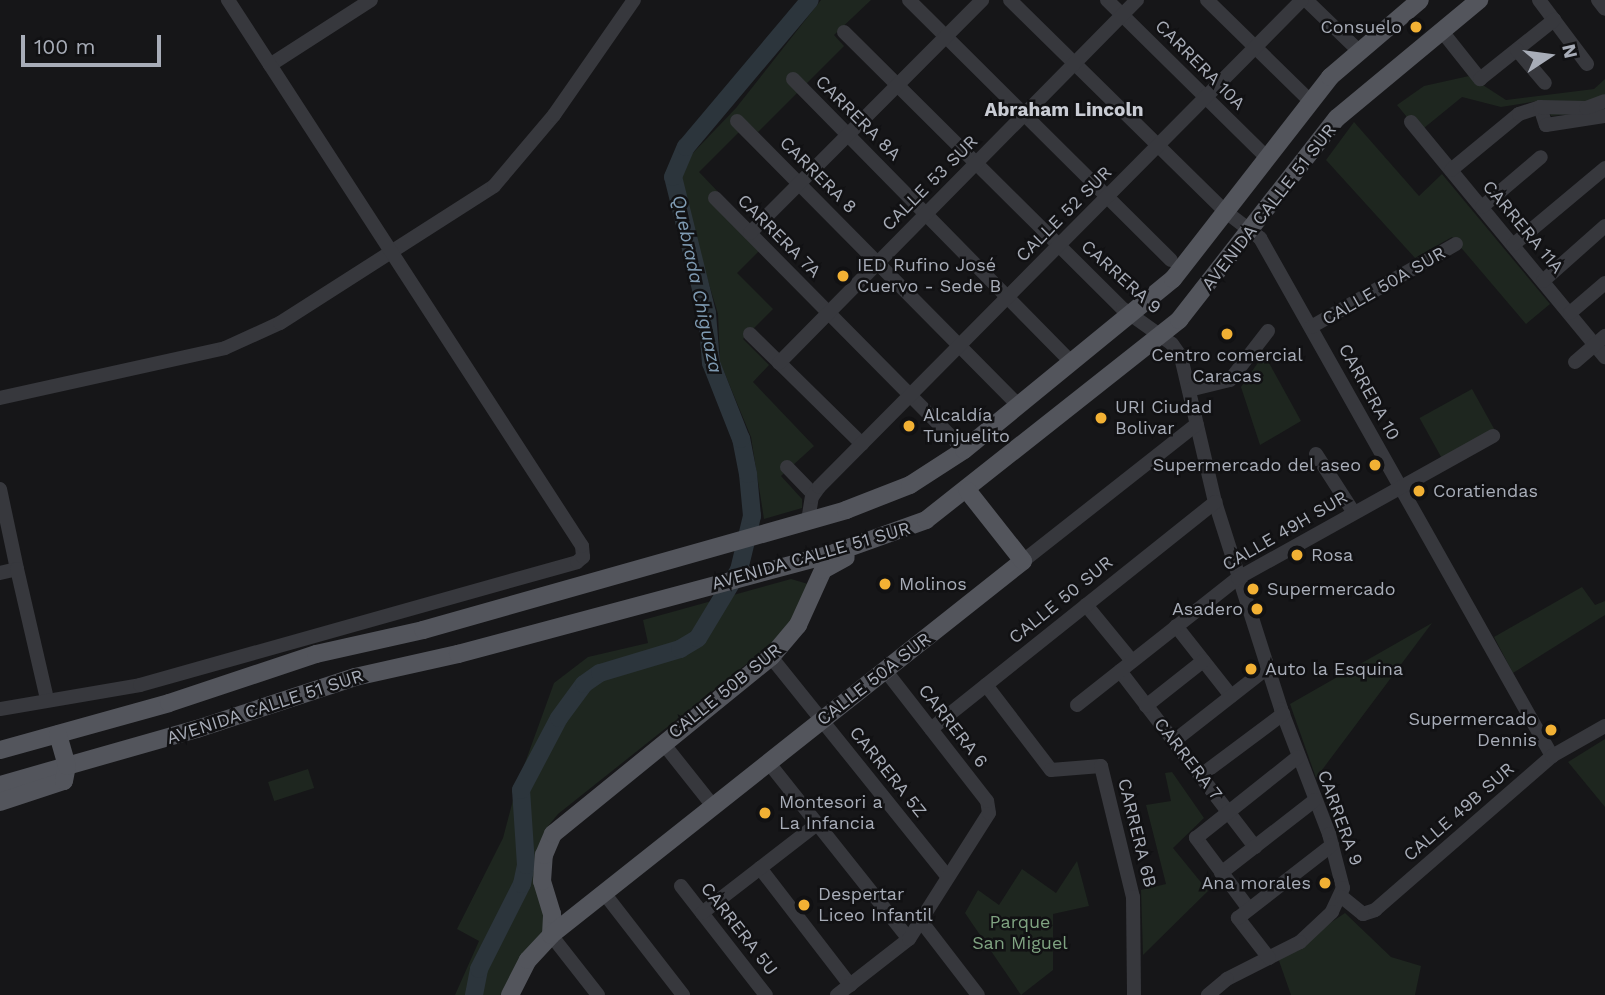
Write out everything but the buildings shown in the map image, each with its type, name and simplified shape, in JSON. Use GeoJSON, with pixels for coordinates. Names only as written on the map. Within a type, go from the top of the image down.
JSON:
{"type":"FeatureCollection","features":[{"type":"Feature","properties":{"kind":"main road","name":"AVENIDA CALLE 51 SUR"},"geometry":{"type":"LineString","coordinates":[[0,750],[316,654],[423,630],[769,533],[889,495],[964,450],[1173,279],[1310,100],[1358,50],[1420,0]]}},
{"type":"Feature","properties":{"kind":"main road","name":"AVENIDA CALLE 51 SUR"},"geometry":{"type":"LineString","coordinates":[[0,785],[355,677],[458,654],[722,582],[902,531],[926,520],[1160,336],[1189,310],[1337,118],[1479,0]]}},
{"type":"Feature","properties":{"kind":"main road"},"geometry":{"type":"LineString","coordinates":[[967,490],[1023,561]]}},
{"type":"Feature","properties":{"kind":"main road","name":"CALLE 50B SUR"},"geometry":{"type":"LineString","coordinates":[[551,934],[552,920],[542,867],[548,844],[565,820],[771,657],[798,625],[825,568],[902,531]]}},
{"type":"Feature","properties":{"kind":"main road","name":"CALLE 50A SUR"},"geometry":{"type":"LineString","coordinates":[[511,995],[528,960],[551,934],[1023,561]]}},
{"type":"Feature","properties":{"kind":"main road"},"geometry":{"type":"LineString","coordinates":[[0,802],[58,785],[66,776],[58,734]]}},
{"type":"Feature","properties":{"kind":"street"},"geometry":{"type":"LineString","coordinates":[[0,709],[47,698],[140,685],[581,560],[582,546],[228,0]]}},
{"type":"Feature","properties":{"kind":"street"},"geometry":{"type":"LineString","coordinates":[[270,65],[371,0]]}},
{"type":"Feature","properties":{"kind":"street"},"geometry":{"type":"LineString","coordinates":[[0,398],[225,348],[280,323],[494,186],[554,115],[634,0]]}},
{"type":"Feature","properties":{"kind":"street"},"geometry":{"type":"LineString","coordinates":[[909,0],[1171,260]]}},
{"type":"Feature","properties":{"kind":"street"},"geometry":{"type":"LineString","coordinates":[[750,233],[982,0]]}},
{"type":"Feature","properties":{"kind":"street","name":"CARRERA 10"},"geometry":{"type":"LineString","coordinates":[[1010,0],[1226,212],[1250,229],[1311,327],[1552,756]]}},
{"type":"Feature","properties":{"kind":"street","name":"CARRERA 10A"},"geometry":{"type":"LineString","coordinates":[[1107,0],[1266,157]]}},
{"type":"Feature","properties":{"kind":"street","name":"CALLE 53 SUR"},"geometry":{"type":"LineString","coordinates":[[779,363],[1136,0]]}},
{"type":"Feature","properties":{"kind":"street"},"geometry":{"type":"LineString","coordinates":[[1207,0],[1310,100]]}},
{"type":"Feature","properties":{"kind":"street"},"geometry":{"type":"LineString","coordinates":[[1304,0],[1358,50]]}},
{"type":"Feature","properties":{"kind":"street","name":"CALLE 52 SUR"},"geometry":{"type":"LineString","coordinates":[[813,494],[1304,0]]}},
{"type":"Feature","properties":{"kind":"street"},"geometry":{"type":"LineString","coordinates":[[1539,0],[1587,64]]}},
{"type":"Feature","properties":{"kind":"street"},"geometry":{"type":"LineString","coordinates":[[1598,0],[1605,9]]}},
{"type":"Feature","properties":{"kind":"street"},"geometry":{"type":"LineString","coordinates":[[1441,30],[1480,79],[1554,20]]}},
{"type":"Feature","properties":{"kind":"street","name":"CARRERA 9"},"geometry":{"type":"LineString","coordinates":[[845,32],[1130,315],[1178,352],[1214,502],[1267,668],[1332,845],[1342,879],[1342,897]]}},
{"type":"Feature","properties":{"kind":"street"},"geometry":{"type":"LineString","coordinates":[[1517,50],[1545,83]]}},
{"type":"Feature","properties":{"kind":"street","name":"CARRERA 8A"},"geometry":{"type":"LineString","coordinates":[[793,79],[1072,363]]}},
{"type":"Feature","properties":{"kind":"street"},"geometry":{"type":"LineString","coordinates":[[1451,170],[1513,118],[1541,107],[1586,107],[1605,102]]}},
{"type":"Feature","properties":{"kind":"street"},"geometry":{"type":"LineString","coordinates":[[1541,107],[1546,125],[1605,116]]}},
{"type":"Feature","properties":{"kind":"street","name":"CARRERA 8"},"geometry":{"type":"LineString","coordinates":[[737,121],[1019,406]]}},
{"type":"Feature","properties":{"kind":"street","name":"CARRERA 11A"},"geometry":{"type":"LineString","coordinates":[[1411,122],[1570,313],[1600,340],[1605,357]]}},
{"type":"Feature","properties":{"kind":"street"},"geometry":{"type":"LineString","coordinates":[[1482,207],[1541,158]]}},
{"type":"Feature","properties":{"kind":"street"},"geometry":{"type":"LineString","coordinates":[[1513,245],[1605,168]]}},
{"type":"Feature","properties":{"kind":"street","name":"CARRERA 7A"},"geometry":{"type":"LineString","coordinates":[[715,198],[964,450]]}},
{"type":"Feature","properties":{"kind":"street"},"geometry":{"type":"LineString","coordinates":[[1543,281],[1605,226]]}},
{"type":"Feature","properties":{"kind":"street","name":"CALLE 50A SUR"},"geometry":{"type":"LineString","coordinates":[[1311,327],[1456,244]]}},
{"type":"Feature","properties":{"kind":"street"},"geometry":{"type":"LineString","coordinates":[[1570,313],[1605,283]]}},
{"type":"Feature","properties":{"kind":"street"},"geometry":{"type":"LineString","coordinates":[[1189,390],[1230,380],[1268,331]]}},
{"type":"Feature","properties":{"kind":"street"},"geometry":{"type":"LineString","coordinates":[[750,334],[862,444]]}},
{"type":"Feature","properties":{"kind":"street"},"geometry":{"type":"LineString","coordinates":[[1575,362],[1600,340]]}},
{"type":"Feature","properties":{"kind":"street","name":"CALLE 50A SUR"},"geometry":{"type":"LineString","coordinates":[[1023,561],[1197,424]]}},
{"type":"Feature","properties":{"kind":"street","name":"CALLE 49H SUR"},"geometry":{"type":"LineString","coordinates":[[1076,705],[1238,578],[1493,436]]}},
{"type":"Feature","properties":{"kind":"street"},"geometry":{"type":"LineString","coordinates":[[1316,454],[1354,513]]}},
{"type":"Feature","properties":{"kind":"street"},"geometry":{"type":"LineString","coordinates":[[787,467],[813,494],[808,521]]}},
{"type":"Feature","properties":{"kind":"street"},"geometry":{"type":"LineString","coordinates":[[0,489],[47,698]]}},
{"type":"Feature","properties":{"kind":"street","name":"CALLE 50 SUR"},"geometry":{"type":"LineString","coordinates":[[931,729],[1214,502]]}},
{"type":"Feature","properties":{"kind":"street"},"geometry":{"type":"LineString","coordinates":[[0,573],[17,569]]}},
{"type":"Feature","properties":{"kind":"street"},"geometry":{"type":"LineString","coordinates":[[1086,605],[1132,662]]}},
{"type":"Feature","properties":{"kind":"street"},"geometry":{"type":"LineString","coordinates":[[1176,626],[1231,696]]}},
{"type":"Feature","properties":{"kind":"street","name":"CARRERA 5Z"},"geometry":{"type":"LineString","coordinates":[[771,657],[948,877]]}},
{"type":"Feature","properties":{"kind":"street"},"geometry":{"type":"LineString","coordinates":[[1146,706],[1203,661]]}},
{"type":"Feature","properties":{"kind":"street"},"geometry":{"type":"LineString","coordinates":[[1174,741],[1267,668]]}},
{"type":"Feature","properties":{"kind":"street","name":"CARRERA 6"},"geometry":{"type":"LineString","coordinates":[[885,670],[989,807],[948,877]]}},
{"type":"Feature","properties":{"kind":"street","name":"CARRERA 7"},"geometry":{"type":"LineString","coordinates":[[1120,671],[1255,847]]}},
{"type":"Feature","properties":{"kind":"street","name":"CARRERA 6B"},"geometry":{"type":"LineString","coordinates":[[986,685],[1055,772],[1099,764],[1133,897],[1134,995]]}},
{"type":"Feature","properties":{"kind":"street"},"geometry":{"type":"LineString","coordinates":[[1200,775],[1283,714]]}},
{"type":"Feature","properties":{"kind":"street","name":"CALLE 49B SUR"},"geometry":{"type":"LineString","coordinates":[[1342,897],[1363,914],[1375,910],[1552,756],[1605,726]]}},
{"type":"Feature","properties":{"kind":"street"},"geometry":{"type":"LineString","coordinates":[[663,743],[713,806]]}},
{"type":"Feature","properties":{"kind":"street"},"geometry":{"type":"LineString","coordinates":[[1269,958],[1222,873],[1196,838],[1298,757]]}},
{"type":"Feature","properties":{"kind":"street"},"geometry":{"type":"LineString","coordinates":[[768,762],[909,939]]}},
{"type":"Feature","properties":{"kind":"street"},"geometry":{"type":"LineString","coordinates":[[1222,873],[1315,800]]}},
{"type":"Feature","properties":{"kind":"street"},"geometry":{"type":"LineString","coordinates":[[702,914],[817,824]]}},
{"type":"Feature","properties":{"kind":"street"},"geometry":{"type":"LineString","coordinates":[[1243,913],[1332,845]]}},
{"type":"Feature","properties":{"kind":"street"},"geometry":{"type":"LineString","coordinates":[[760,868],[850,985]]}},
{"type":"Feature","properties":{"kind":"street"},"geometry":{"type":"LineString","coordinates":[[837,995],[909,939],[948,877]]}},
{"type":"Feature","properties":{"kind":"street","name":"CARRERA 5U"},"geometry":{"type":"LineString","coordinates":[[681,886],[766,995]]}},
{"type":"Feature","properties":{"kind":"street"},"geometry":{"type":"LineString","coordinates":[[604,892],[683,995]]}},
{"type":"Feature","properties":{"kind":"street"},"geometry":{"type":"LineString","coordinates":[[1208,995],[1227,979],[1309,935],[1342,897]]}},
{"type":"Feature","properties":{"kind":"street"},"geometry":{"type":"LineString","coordinates":[[921,921],[978,995]]}},
{"type":"Feature","properties":{"kind":"street"},"geometry":{"type":"LineString","coordinates":[[551,934],[598,995]]}},
{"type":"Feature","properties":{"kind":"green space"},"geometry":{"type":"Polygon","coordinates":[[[821,0],[871,0],[834,35],[844,46],[758,132],[748,123],[699,172],[723,197],[759,251],[737,273],[773,309],[743,339],[769,365],[753,382],[814,446],[781,476],[802,499],[802,508],[764,519],[751,437],[720,362],[718,314],[680,188],[681,175],[692,154],[736,108],[821,0]]]}},
{"type":"Feature","properties":{"kind":"green space"},"geometry":{"type":"Polygon","coordinates":[[[1469,76],[1506,100],[1594,89],[1605,79],[1605,111],[1551,116],[1544,100],[1501,107],[1462,97],[1424,128],[1411,122],[1397,105],[1424,86],[1469,76]]]}},
{"type":"Feature","properties":{"kind":"green space"},"geometry":{"type":"Polygon","coordinates":[[[1354,122],[1419,196],[1442,174],[1550,304],[1526,324],[1452,237],[1415,258],[1326,160],[1354,122]]]}},
{"type":"Feature","properties":{"kind":"green space"},"geometry":{"type":"Polygon","coordinates":[[[1264,354],[1301,421],[1260,445],[1241,387],[1264,354]]]}},
{"type":"Feature","properties":{"kind":"green space"},"geometry":{"type":"Polygon","coordinates":[[[1472,389],[1494,429],[1442,458],[1420,418],[1472,389]]]}},
{"type":"Feature","properties":{"kind":"green space"},"geometry":{"type":"Polygon","coordinates":[[[791,579],[808,584],[795,615],[769,646],[558,814],[545,830],[541,841],[546,927],[507,995],[455,995],[479,941],[457,929],[503,838],[517,785],[554,683],[588,657],[648,643],[643,620],[791,579]]]}},
{"type":"Feature","properties":{"kind":"green space"},"geometry":{"type":"Polygon","coordinates":[[[1582,587],[1595,605],[1605,601],[1605,615],[1513,673],[1494,637],[1582,587]]]}},
{"type":"Feature","properties":{"kind":"green space"},"geometry":{"type":"Polygon","coordinates":[[[1432,623],[1316,778],[1290,704],[1432,623]]]}},
{"type":"Feature","properties":{"kind":"green space"},"geometry":{"type":"Polygon","coordinates":[[[1605,739],[1605,807],[1568,762],[1605,739]]]}},
{"type":"Feature","properties":{"kind":"green space"},"geometry":{"type":"Polygon","coordinates":[[[308,769],[314,788],[274,801],[268,782],[308,769]]]}},
{"type":"Feature","properties":{"kind":"green space"},"geometry":{"type":"Polygon","coordinates":[[[1172,772],[1204,818],[1173,848],[1208,891],[1143,955],[1141,890],[1166,884],[1146,805],[1171,801],[1165,773],[1172,772]]]}},
{"type":"Feature","properties":{"kind":"green space","name":"Parque San Miguel"},"geometry":{"type":"Polygon","coordinates":[[[1077,861],[1089,906],[1053,914],[1053,970],[1021,995],[965,913],[978,890],[999,905],[1022,869],[1056,893],[1077,861]]]}},
{"type":"Feature","properties":{"kind":"green space"},"geometry":{"type":"Polygon","coordinates":[[[1345,913],[1391,957],[1421,966],[1415,995],[1291,995],[1278,958],[1345,913]]]}},
{"type":"Feature","properties":{"kind":"waterway","name":"Quebrada Chiguaza"},"geometry":{"type":"LineString","coordinates":[[474,995],[479,969],[522,884],[526,865],[521,790],[559,718],[584,684],[600,673],[680,649],[698,638],[739,570],[752,516],[748,474],[741,439],[711,363],[707,313],[673,177],[686,147],[810,0]]}},
{"type":"Feature","properties":{"kind":"place","name":"Consuelo"},"geometry":{"type":"Point","coordinates":[1416,27]}},
{"type":"Feature","properties":{"kind":"place","name":"IED Rufino José Cuervo - Sede B"},"geometry":{"type":"Point","coordinates":[843,276]}},
{"type":"Feature","properties":{"kind":"place","name":"Centro comercial Caracas"},"geometry":{"type":"Point","coordinates":[1227,334]}},
{"type":"Feature","properties":{"kind":"place","name":"URI Ciudad Bolivar"},"geometry":{"type":"Point","coordinates":[1101,418]}},
{"type":"Feature","properties":{"kind":"place","name":"Alcaldía Tunjuelito"},"geometry":{"type":"Point","coordinates":[909,426]}},
{"type":"Feature","properties":{"kind":"place","name":"Supermercado del aseo"},"geometry":{"type":"Point","coordinates":[1375,465]}},
{"type":"Feature","properties":{"kind":"place","name":"Coratiendas"},"geometry":{"type":"Point","coordinates":[1419,491]}},
{"type":"Feature","properties":{"kind":"place","name":"Rosa"},"geometry":{"type":"Point","coordinates":[1297,555]}},
{"type":"Feature","properties":{"kind":"place","name":"Molinos"},"geometry":{"type":"Point","coordinates":[885,584]}},
{"type":"Feature","properties":{"kind":"place","name":"Supermercado"},"geometry":{"type":"Point","coordinates":[1253,589]}},
{"type":"Feature","properties":{"kind":"place","name":"Asadero"},"geometry":{"type":"Point","coordinates":[1257,609]}},
{"type":"Feature","properties":{"kind":"place","name":"Auto la Esquina"},"geometry":{"type":"Point","coordinates":[1251,669]}},
{"type":"Feature","properties":{"kind":"place","name":"Supermercado Dennis"},"geometry":{"type":"Point","coordinates":[1551,730]}},
{"type":"Feature","properties":{"kind":"place","name":"Montesori a La Infancia"},"geometry":{"type":"Point","coordinates":[765,813]}},
{"type":"Feature","properties":{"kind":"place","name":"Ana morales"},"geometry":{"type":"Point","coordinates":[1325,883]}},
{"type":"Feature","properties":{"kind":"place","name":"Despertar Liceo Infantil"},"geometry":{"type":"Point","coordinates":[804,905]}},
{"type":"Feature","properties":{"kind":"district","name":"Abraham Lincoln"},"geometry":{"type":"Point","coordinates":[1064,110]}}]}
